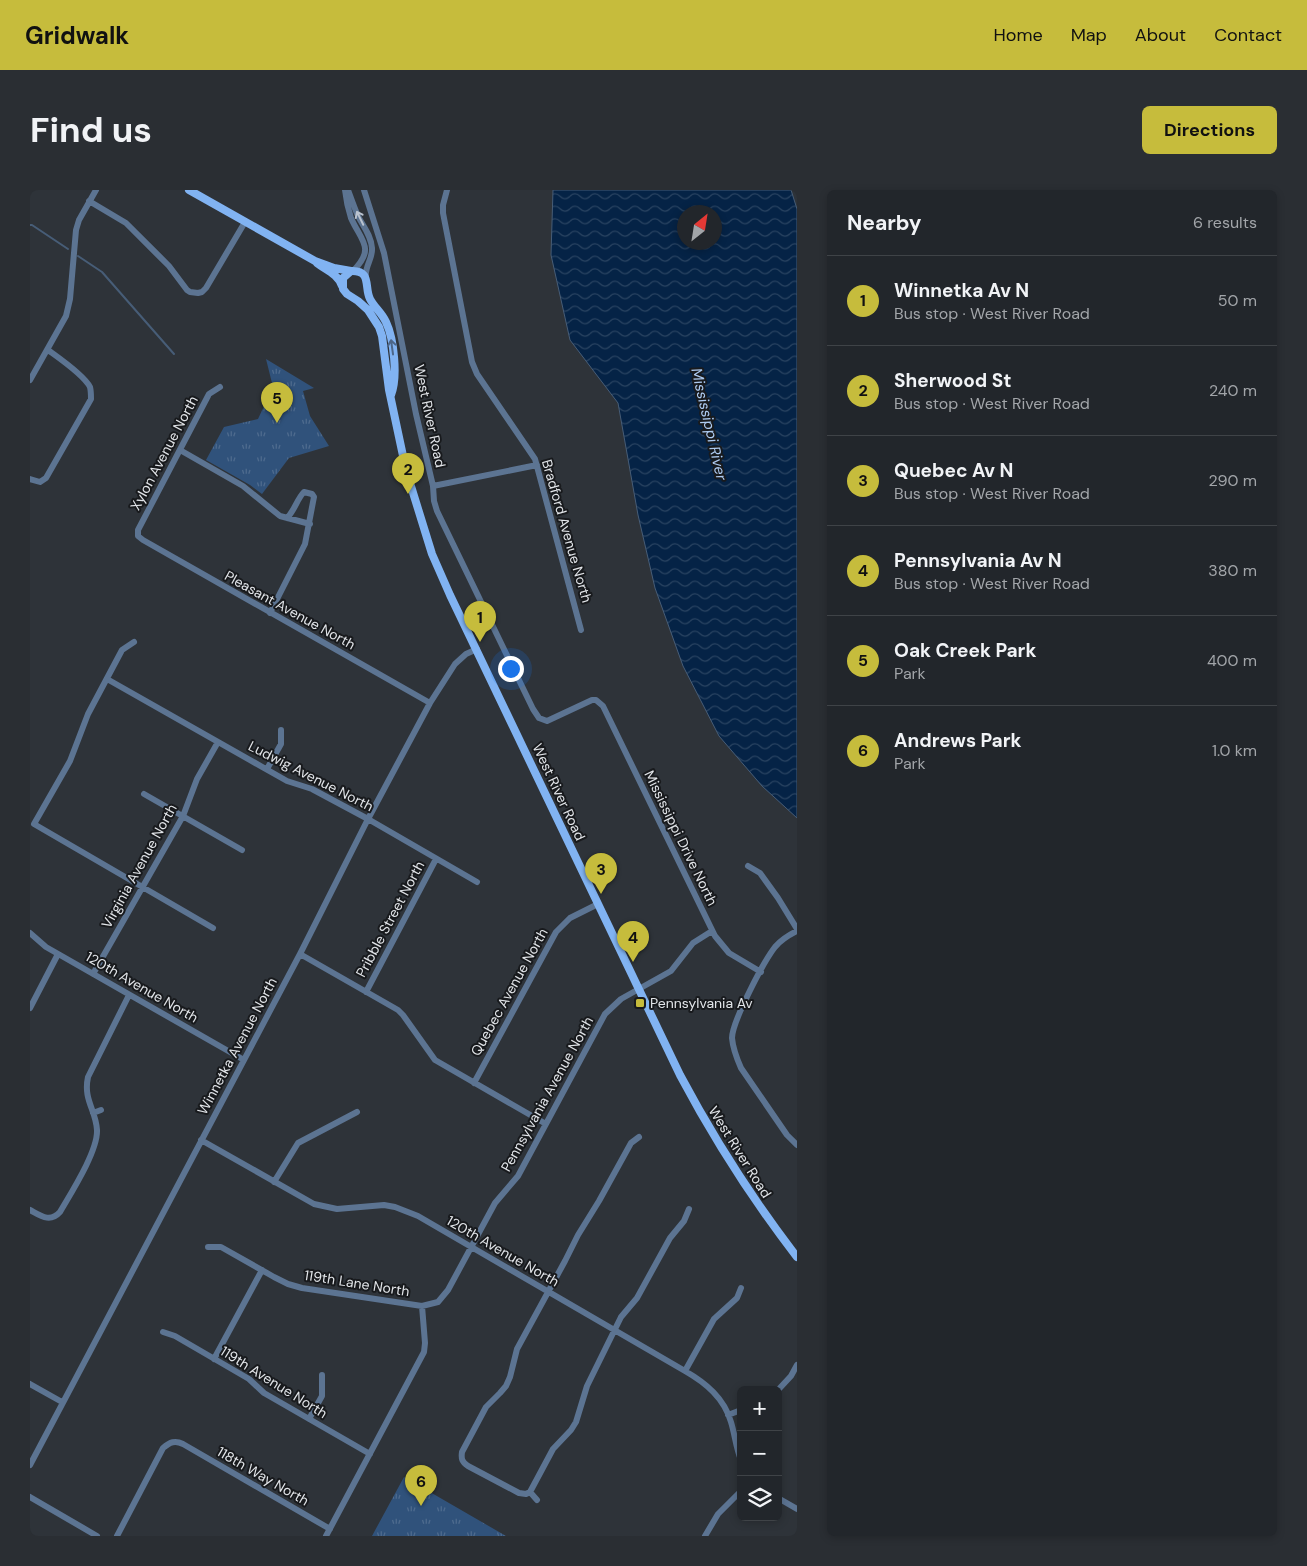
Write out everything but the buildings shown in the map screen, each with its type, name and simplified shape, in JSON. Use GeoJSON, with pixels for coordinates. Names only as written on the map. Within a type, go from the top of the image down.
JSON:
{"type":"FeatureCollection","features":[{"type":"Feature","properties":{"kind":"main road"},"geometry":{"type":"LineString","coordinates":[[190,190],[316,261],[334,268],[360,272],[367,279],[367,288],[361,295],[351,296],[345,292],[338,278],[325,270],[316,261]]}},
{"type":"Feature","properties":{"kind":"main road"},"geometry":{"type":"LineString","coordinates":[[342,286],[345,275],[352,271]]}},
{"type":"Feature","properties":{"kind":"main road","name":"West River Road"},"geometry":{"type":"LineString","coordinates":[[367,288],[371,300],[386,321],[392,341],[394,364],[391,395]]}},
{"type":"Feature","properties":{"kind":"main road","name":"West River Road"},"geometry":{"type":"LineString","coordinates":[[351,296],[368,310],[382,336],[396,428],[409,479],[430,548],[450,595],[680,1075],[707,1125],[748,1190],[797,1257]]}},
{"type":"Feature","properties":{"kind":"street"},"geometry":{"type":"LineString","coordinates":[[30,380],[66,316],[70,299],[74,238],[79,220],[96,190]]}},
{"type":"Feature","properties":{"kind":"street"},"geometry":{"type":"LineString","coordinates":[[347,190],[351,216],[365,244],[363,259],[352,271]]}},
{"type":"Feature","properties":{"kind":"street"},"geometry":{"type":"LineString","coordinates":[[347,190],[371,243],[371,256],[366,270],[367,279]]}},
{"type":"Feature","properties":{"kind":"street","name":"West River Road"},"geometry":{"type":"LineString","coordinates":[[364,190],[384,253],[434,501],[445,530],[539,718],[547,721],[585,703],[596,700]]}},
{"type":"Feature","properties":{"kind":"street","name":"Bradford Avenue North"},"geometry":{"type":"LineString","coordinates":[[447,190],[442,205],[443,213],[472,362],[477,374],[535,459],[581,630]]}},
{"type":"Feature","properties":{"kind":"street"},"geometry":{"type":"LineString","coordinates":[[89,201],[126,223],[169,266],[190,292],[202,292],[207,286],[245,222]]}},
{"type":"Feature","properties":{"kind":"street"},"geometry":{"type":"LineString","coordinates":[[30,479],[40,482],[46,478],[91,399],[91,391],[87,383],[65,362],[48,350]]}},
{"type":"Feature","properties":{"kind":"street","name":"Xylon Avenue North"},"geometry":{"type":"LineString","coordinates":[[138,536],[138,530],[209,394],[220,387]]}},
{"type":"Feature","properties":{"kind":"street"},"geometry":{"type":"LineString","coordinates":[[180,450],[242,486],[274,512],[287,518],[310,524]]}},
{"type":"Feature","properties":{"kind":"street"},"geometry":{"type":"LineString","coordinates":[[432,486],[537,465]]}},
{"type":"Feature","properties":{"kind":"street"},"geometry":{"type":"LineString","coordinates":[[270,613],[305,544],[314,497],[312,494],[304,492],[301,494],[293,511],[287,518]]}},
{"type":"Feature","properties":{"kind":"street","name":"Pleasant Avenue North"},"geometry":{"type":"LineString","coordinates":[[138,536],[430,703]]}},
{"type":"Feature","properties":{"kind":"street"},"geometry":{"type":"LineString","coordinates":[[134,642],[122,650],[83,726],[70,761],[34,824],[212,928]]}},
{"type":"Feature","properties":{"kind":"street","name":"Winnetka Avenue North"},"geometry":{"type":"LineString","coordinates":[[30,1465],[300,954],[368,818],[430,703],[455,664],[466,654],[477,649]]}},
{"type":"Feature","properties":{"kind":"street","name":"Ludwig Avenue North"},"geometry":{"type":"LineString","coordinates":[[107,679],[287,781],[312,790],[368,818],[477,882]]}},
{"type":"Feature","properties":{"kind":"street","name":"Mississippi Drive North"},"geometry":{"type":"LineString","coordinates":[[596,700],[606,711],[712,932],[728,953],[761,972]]}},
{"type":"Feature","properties":{"kind":"street"},"geometry":{"type":"LineString","coordinates":[[267,769],[281,744],[281,730]]}},
{"type":"Feature","properties":{"kind":"street","name":"Virginia Avenue North"},"geometry":{"type":"LineString","coordinates":[[93,974],[183,816],[197,779],[218,742]]}},
{"type":"Feature","properties":{"kind":"street"},"geometry":{"type":"LineString","coordinates":[[144,794],[242,850]]}},
{"type":"Feature","properties":{"kind":"street","name":"Pribble Street North"},"geometry":{"type":"LineString","coordinates":[[366,992],[436,859]]}},
{"type":"Feature","properties":{"kind":"street"},"geometry":{"type":"LineString","coordinates":[[748,866],[760,873],[797,930],[774,948],[738,1014],[732,1037],[736,1058],[741,1068],[787,1135],[797,1145]]}},
{"type":"Feature","properties":{"kind":"street","name":"Quebec Avenue North"},"geometry":{"type":"LineString","coordinates":[[474,1083],[556,932],[570,918],[598,904]]}},
{"type":"Feature","properties":{"kind":"street","name":"120th Avenue North"},"geometry":{"type":"LineString","coordinates":[[30,932],[41,944],[244,1060]]}},
{"type":"Feature","properties":{"kind":"street","name":"Pennsylvania Avenue North"},"geometry":{"type":"LineString","coordinates":[[422,1306],[432,1304],[445,1295],[495,1204],[518,1176],[605,1014],[621,998],[670,972],[693,943],[712,932]]}},
{"type":"Feature","properties":{"kind":"street"},"geometry":{"type":"LineString","coordinates":[[30,1008],[58,954]]}},
{"type":"Feature","properties":{"kind":"street"},"geometry":{"type":"LineString","coordinates":[[300,954],[398,1010],[435,1060],[546,1124]]}},
{"type":"Feature","properties":{"kind":"street"},"geometry":{"type":"LineString","coordinates":[[30,1210],[46,1218],[52,1218],[60,1212],[96,1143],[97,1133],[87,1097],[88,1077],[129,995]]}},
{"type":"Feature","properties":{"kind":"street"},"geometry":{"type":"LineString","coordinates":[[93,1113],[101,1110]]}},
{"type":"Feature","properties":{"kind":"street"},"geometry":{"type":"LineString","coordinates":[[274,1182],[298,1144],[357,1112]]}},
{"type":"Feature","properties":{"kind":"street"},"geometry":{"type":"LineString","coordinates":[[639,1138],[631,1142],[578,1235],[517,1349],[506,1386],[486,1407],[462,1452],[462,1461],[519,1493],[526,1494],[530,1492],[553,1450],[576,1422],[587,1386],[624,1312],[637,1298],[670,1238],[684,1221],[689,1209]]}},
{"type":"Feature","properties":{"kind":"street","name":"120th Avenue North"},"geometry":{"type":"LineString","coordinates":[[201,1140],[304,1199],[325,1208],[349,1209],[384,1205],[418,1216],[708,1386],[728,1415],[737,1446]]}},
{"type":"Feature","properties":{"kind":"street","name":"119th Lane North"},"geometry":{"type":"LineString","coordinates":[[208,1247],[221,1246],[288,1284],[302,1288],[422,1306]]}},
{"type":"Feature","properties":{"kind":"street"},"geometry":{"type":"LineString","coordinates":[[214,1359],[262,1270]]}},
{"type":"Feature","properties":{"kind":"street"},"geometry":{"type":"LineString","coordinates":[[685,1371],[714,1319],[737,1298],[741,1288]]}},
{"type":"Feature","properties":{"kind":"street"},"geometry":{"type":"LineString","coordinates":[[326,1536],[424,1352],[422,1306]]}},
{"type":"Feature","properties":{"kind":"street","name":"119th Avenue North"},"geometry":{"type":"LineString","coordinates":[[163,1332],[175,1336],[249,1380],[264,1393],[370,1454]]}},
{"type":"Feature","properties":{"kind":"street"},"geometry":{"type":"LineString","coordinates":[[782,1386],[791,1376],[797,1365]]}},
{"type":"Feature","properties":{"kind":"street"},"geometry":{"type":"LineString","coordinates":[[309,1419],[322,1396],[322,1375]]}},
{"type":"Feature","properties":{"kind":"street"},"geometry":{"type":"LineString","coordinates":[[30,1384],[62,1402]]}},
{"type":"Feature","properties":{"kind":"street"},"geometry":{"type":"LineString","coordinates":[[728,1415],[737,1412]]}},
{"type":"Feature","properties":{"kind":"street","name":"118th Way North"},"geometry":{"type":"LineString","coordinates":[[117,1536],[163,1448],[173,1442],[183,1444],[330,1529]]}},
{"type":"Feature","properties":{"kind":"street"},"geometry":{"type":"LineString","coordinates":[[530,1492],[536,1500]]}},
{"type":"Feature","properties":{"kind":"street"},"geometry":{"type":"LineString","coordinates":[[705,1536],[718,1514],[737,1495]]}},
{"type":"Feature","properties":{"kind":"street"},"geometry":{"type":"LineString","coordinates":[[30,1497],[97,1536]]}},
{"type":"Feature","properties":{"kind":"street"},"geometry":{"type":"LineString","coordinates":[[782,1500],[797,1509]]}},
{"type":"Feature","properties":{"kind":"green space"},"geometry":{"type":"Polygon","coordinates":[[[266,359],[314,388],[303,391],[310,416],[329,446],[289,458],[262,494],[206,460],[224,427],[258,419],[273,387],[266,359]]]}},
{"type":"Feature","properties":{"kind":"green space"},"geometry":{"type":"Polygon","coordinates":[[[404,1477],[506,1536],[372,1536],[404,1477]]]}},
{"type":"Feature","properties":{"kind":"water","name":"Mississippi River"},"geometry":{"type":"Polygon","coordinates":[[[553,190],[791,190],[797,209],[797,818],[762,786],[719,736],[683,666],[655,588],[638,515],[618,403],[570,340],[551,255],[553,190]]]}},
{"type":"Feature","properties":{"kind":"waterway"},"geometry":{"type":"LineString","coordinates":[[30,225],[68,249]]}},
{"type":"Feature","properties":{"kind":"waterway"},"geometry":{"type":"LineString","coordinates":[[78,256],[102,272],[174,354]]}},
{"type":"Feature","properties":{"kind":"place","name":"Oak Creek Park"},"geometry":{"type":"Point","coordinates":[277,423]}},
{"type":"Feature","properties":{"kind":"place","name":"Sherwood St"},"geometry":{"type":"Point","coordinates":[408,494]}},
{"type":"Feature","properties":{"kind":"place","name":"Winnetka Av N"},"geometry":{"type":"Point","coordinates":[480,642]}},
{"type":"Feature","properties":{"kind":"place","name":"Quebec Av N"},"geometry":{"type":"Point","coordinates":[601,894]}},
{"type":"Feature","properties":{"kind":"place","name":"Pennsylvania Av N"},"geometry":{"type":"Point","coordinates":[633,962]}},
{"type":"Feature","properties":{"kind":"place","name":"Pennsylvania Av"},"geometry":{"type":"Point","coordinates":[640,1003]}},
{"type":"Feature","properties":{"kind":"place","name":"Andrews Park"},"geometry":{"type":"Point","coordinates":[421,1506]}}]}
